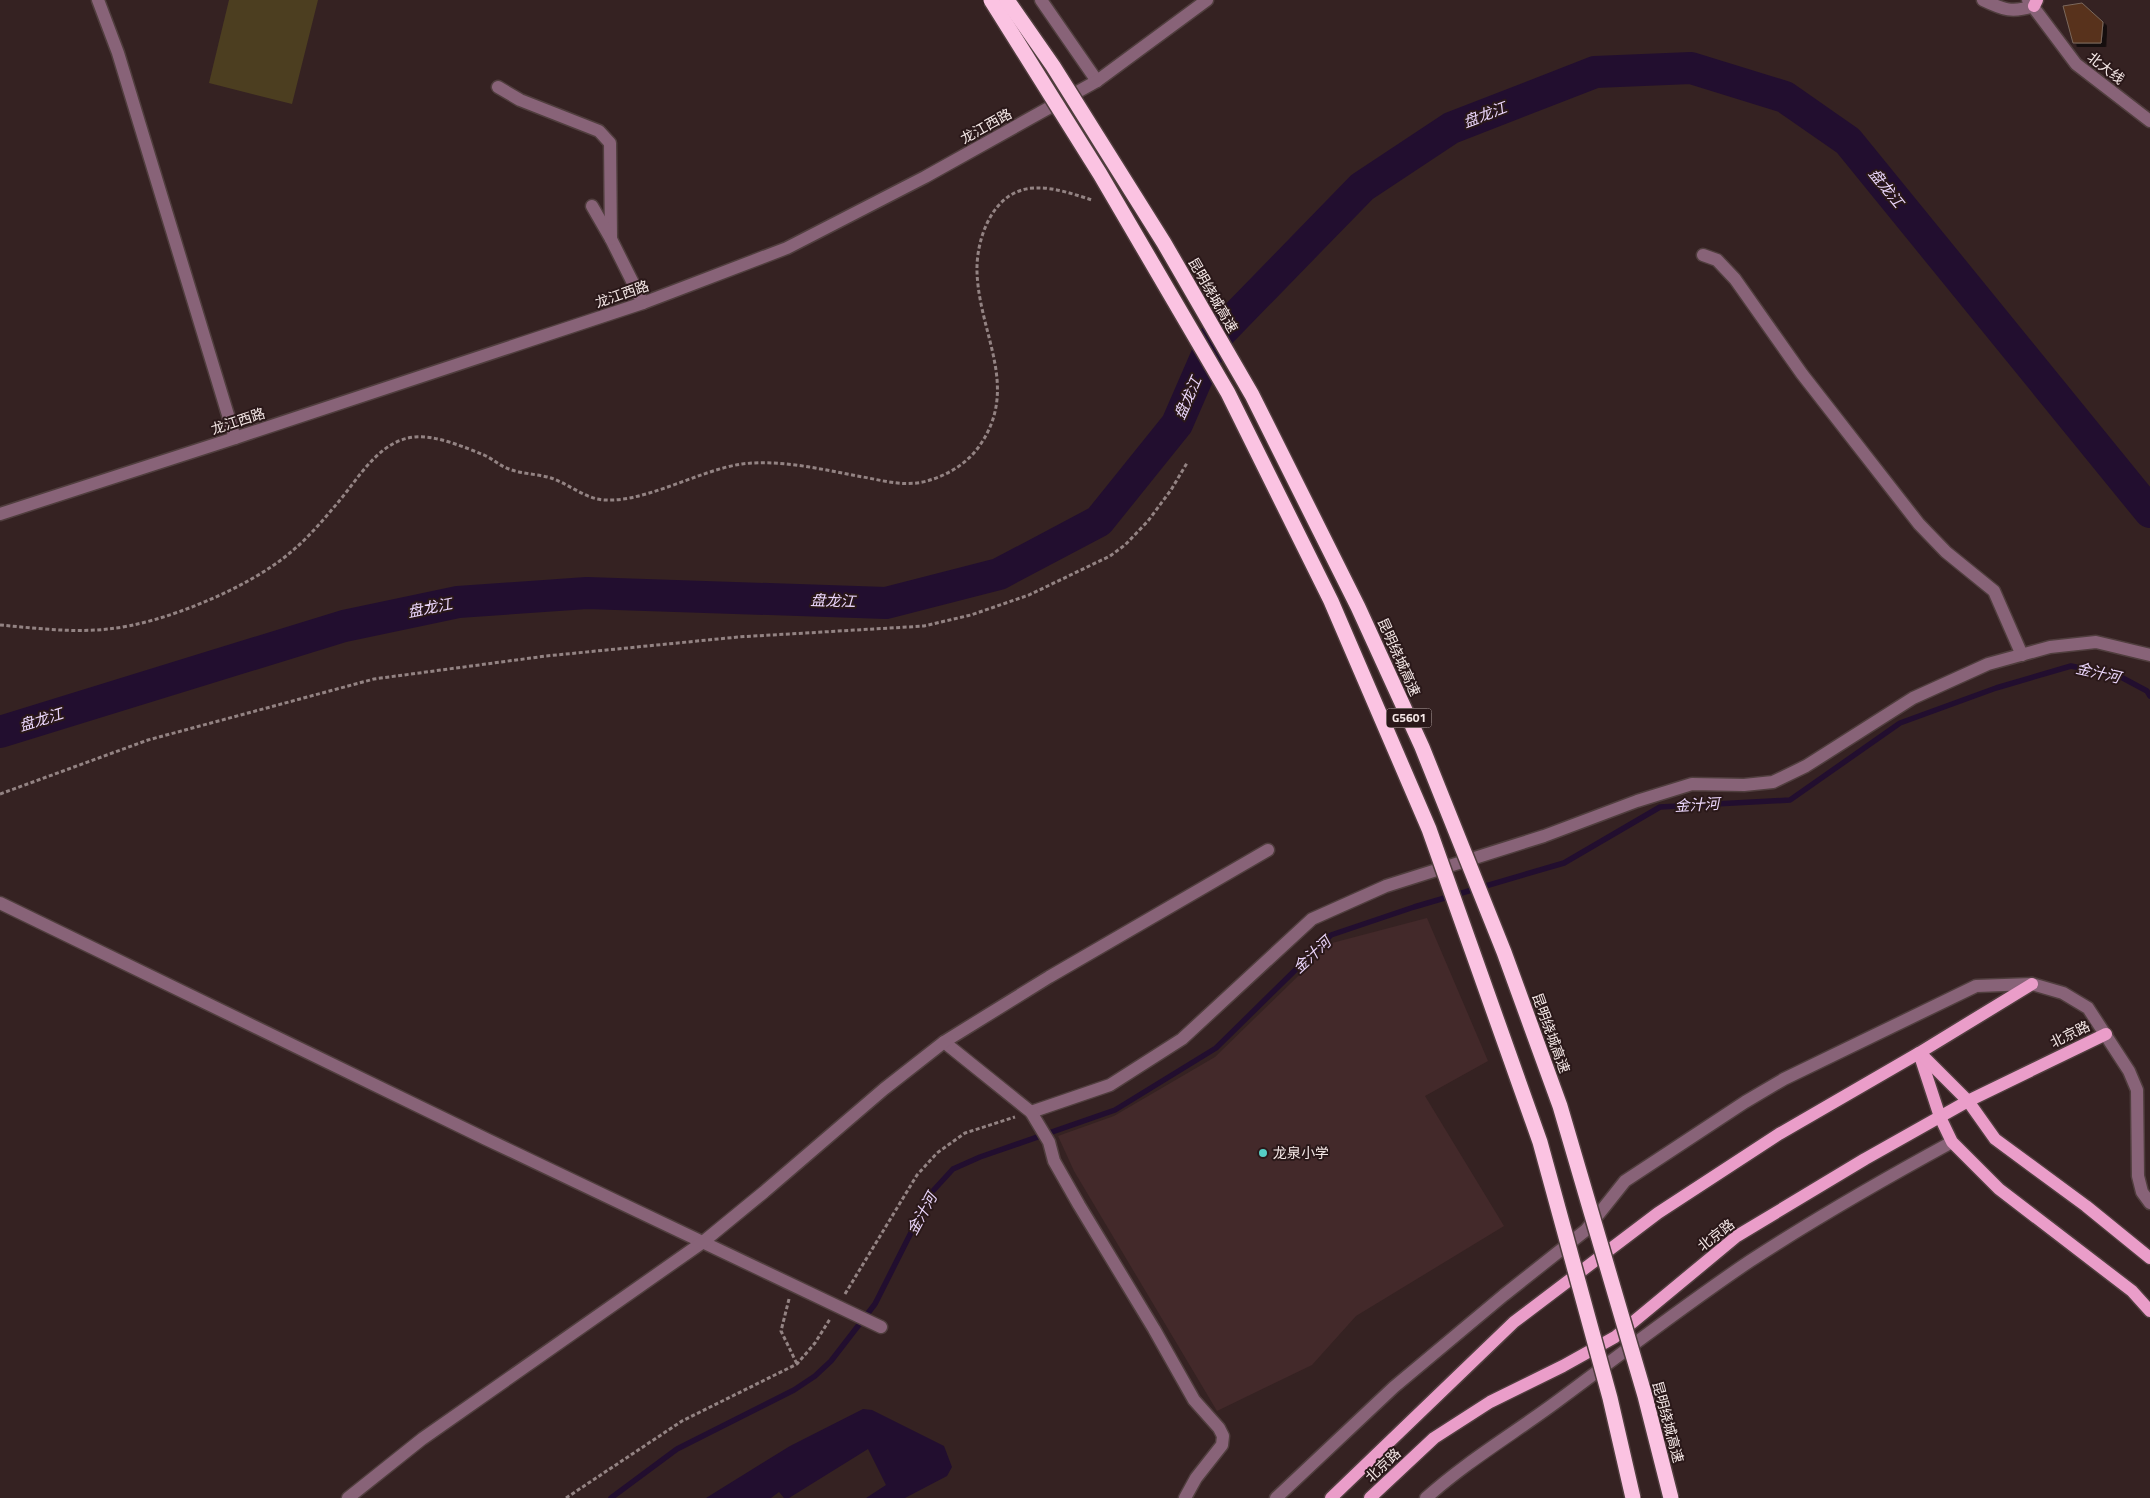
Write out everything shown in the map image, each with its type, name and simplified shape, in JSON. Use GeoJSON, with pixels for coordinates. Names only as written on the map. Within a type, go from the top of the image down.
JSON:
{"type":"FeatureCollection","features":[{"type":"Feature","properties":{"kind":"highway","name":"G5601"},"geometry":{"type":"LineString","coordinates":[[991,0],[1100,174],[1228,393],[1331,601],[1425,820],[1540,1142],[1610,1398],[1633,1498]]}},
{"type":"Feature","properties":{"kind":"highway","name":"昆明绕城高速"},"geometry":{"type":"LineString","coordinates":[[1007,0],[1053,66],[1164,243],[1252,395],[1358,607],[1422,747],[1504,952],[1560,1106],[1645,1396],[1672,1498]]}},
{"type":"Feature","properties":{"kind":"main road","name":"北京路"},"geometry":{"type":"LineString","coordinates":[[1331,1498],[1514,1322],[1658,1213],[1779,1134],[1919,1053],[2032,984]]}},
{"type":"Feature","properties":{"kind":"main road","name":"北京路"},"geometry":{"type":"LineString","coordinates":[[1370,1498],[1434,1438],[1490,1402],[1563,1366],[1615,1336],[1736,1236],[1865,1159],[1968,1101],[2106,1034]]}},
{"type":"Feature","properties":{"kind":"main road"},"geometry":{"type":"LineString","coordinates":[[1919,1053],[1968,1101],[1995,1139],[2086,1206],[2150,1258]]}},
{"type":"Feature","properties":{"kind":"main road"},"geometry":{"type":"LineString","coordinates":[[1919,1053],[1940,1117],[1952,1142],[1999,1189],[2132,1291],[2150,1311]]}},
{"type":"Feature","properties":{"kind":"street"},"geometry":{"type":"LineString","coordinates":[[98,0],[118,53],[235,438]]}},
{"type":"Feature","properties":{"kind":"street"},"geometry":{"type":"LineString","coordinates":[[1041,0],[1097,81]]}},
{"type":"Feature","properties":{"kind":"street","name":"龙江西路"},"geometry":{"type":"LineString","coordinates":[[0,514],[643,303],[787,248],[925,177],[1097,81],[1207,0]]}},
{"type":"Feature","properties":{"kind":"street"},"geometry":{"type":"LineString","coordinates":[[1983,0],[1997,7],[2017,11],[2033,2]]}},
{"type":"Feature","properties":{"kind":"street","name":"北大线"},"geometry":{"type":"LineString","coordinates":[[2033,2],[2076,64],[2150,121]]}},
{"type":"Feature","properties":{"kind":"street"},"geometry":{"type":"LineString","coordinates":[[498,87],[520,100],[599,131],[610,143],[611,239]]}},
{"type":"Feature","properties":{"kind":"street"},"geometry":{"type":"LineString","coordinates":[[592,206],[643,303]]}},
{"type":"Feature","properties":{"kind":"street"},"geometry":{"type":"LineString","coordinates":[[1703,256],[1717,260],[1735,279],[1802,374],[1919,524],[1946,552],[1994,591],[2022,655]]}},
{"type":"Feature","properties":{"kind":"street"},"geometry":{"type":"LineString","coordinates":[[1030,1112],[1110,1085],[1182,1039],[1312,919],[1386,886],[1544,836],[1637,801],[1692,784],[1744,785],[1773,782],[1806,766],[1913,698],[1988,664],[2050,647],[2096,642],[2150,654]]}},
{"type":"Feature","properties":{"kind":"street"},"geometry":{"type":"LineString","coordinates":[[348,1498],[422,1439],[703,1242],[884,1088],[944,1042],[1049,977],[1268,850]]}},
{"type":"Feature","properties":{"kind":"street"},"geometry":{"type":"LineString","coordinates":[[0,903],[881,1327]]}},
{"type":"Feature","properties":{"kind":"street"},"geometry":{"type":"LineString","coordinates":[[1276,1498],[1394,1387],[1504,1295],[1586,1230],[1625,1181],[1745,1102],[1784,1080],[1976,986],[2032,984],[2063,993],[2088,1008],[2129,1071],[2137,1090],[2138,1176],[2142,1192],[2150,1203]]}},
{"type":"Feature","properties":{"kind":"street"},"geometry":{"type":"LineString","coordinates":[[944,1042],[1030,1112],[1049,1142],[1054,1160],[1079,1205],[1154,1329],[1194,1400],[1219,1428],[1223,1436],[1222,1445],[1196,1478],[1185,1498]]}},
{"type":"Feature","properties":{"kind":"street"},"geometry":{"type":"LineString","coordinates":[[1426,1498],[1451,1476],[1553,1405],[1700,1296],[1751,1261],[1881,1181],[1952,1142]]}},
{"type":"Feature","properties":{"kind":"path"},"geometry":{"type":"LineString","coordinates":[[0,625],[75,630],[108,629],[141,624],[187,608],[224,592],[261,573],[291,552],[316,528],[379,454],[394,443],[415,437],[441,440],[486,456],[509,469],[550,478],[596,499],[618,499],[647,493],[711,470],[744,464],[781,464],[810,467],[890,483],[907,484],[927,481],[963,464],[977,450],[995,417],[998,396],[995,362],[980,297],[977,271],[982,234],[990,217],[1002,202],[1018,192],[1037,188],[1075,194],[1092,200]]}},
{"type":"Feature","properties":{"kind":"path"},"geometry":{"type":"LineString","coordinates":[[0,794],[148,740],[374,679],[546,656],[738,636],[924,626],[971,615],[1029,595],[1110,556],[1125,545],[1148,521],[1171,490],[1187,463]]}},
{"type":"Feature","properties":{"kind":"path"},"geometry":{"type":"LineString","coordinates":[[566,1498],[682,1421],[797,1364],[816,1343],[840,1308],[917,1175],[937,1153],[965,1133],[1030,1112]]}},
{"type":"Feature","properties":{"kind":"path"},"geometry":{"type":"LineString","coordinates":[[793,1285],[781,1331],[797,1364]]}},
{"type":"Feature","properties":{"kind":"shaded area"},"geometry":{"type":"Polygon","coordinates":[[[229,0],[318,0],[292,104],[209,83],[229,0]]]}},
{"type":"Feature","properties":{"kind":"shaded area","name":"龙泉小学"},"geometry":{"type":"Polygon","coordinates":[[[1427,918],[1488,1061],[1425,1096],[1504,1226],[1356,1316],[1312,1365],[1217,1411],[1074,1171],[1058,1136],[1114,1116],[1215,1057],[1332,943],[1427,918]]]}},
{"type":"Feature","properties":{"kind":"shaded area"},"geometry":{"type":"Polygon","coordinates":[[[863,1409],[872,1410],[944,1446],[952,1467],[947,1476],[905,1498],[866,1498],[886,1485],[868,1449],[789,1498],[784,1498],[779,1492],[771,1498],[706,1498],[790,1446],[863,1409]]]}},
{"type":"Feature","properties":{"kind":"building"},"geometry":{"type":"Polygon","coordinates":[[[2082,3],[2103,22],[2101,43],[2073,43],[2063,6],[2082,3]]]}},
{"type":"Feature","properties":{"kind":"waterway","name":"盘龙江"},"geometry":{"type":"LineString","coordinates":[[0,732],[344,626],[458,602],[587,593],[886,603],[999,574],[1099,521],[1177,424],[1214,339],[1362,187],[1451,128],[1595,72],[1691,68],[1785,97],[1848,141],[2150,512]]}},
{"type":"Feature","properties":{"kind":"waterway","name":"金汁河"},"geometry":{"type":"LineString","coordinates":[[611,1498],[677,1449],[794,1390],[815,1376],[831,1361],[875,1304],[931,1193],[953,1169],[980,1157],[1115,1110],[1216,1048],[1331,935],[1414,907],[1564,863],[1660,807],[1790,800],[1900,723],[1996,688],[2071,666],[2119,676],[2147,691],[2150,696]]}},
{"type":"Feature","properties":{"kind":"place","name":"龙泉小学"},"geometry":{"type":"Point","coordinates":[1263,1153]}}]}
